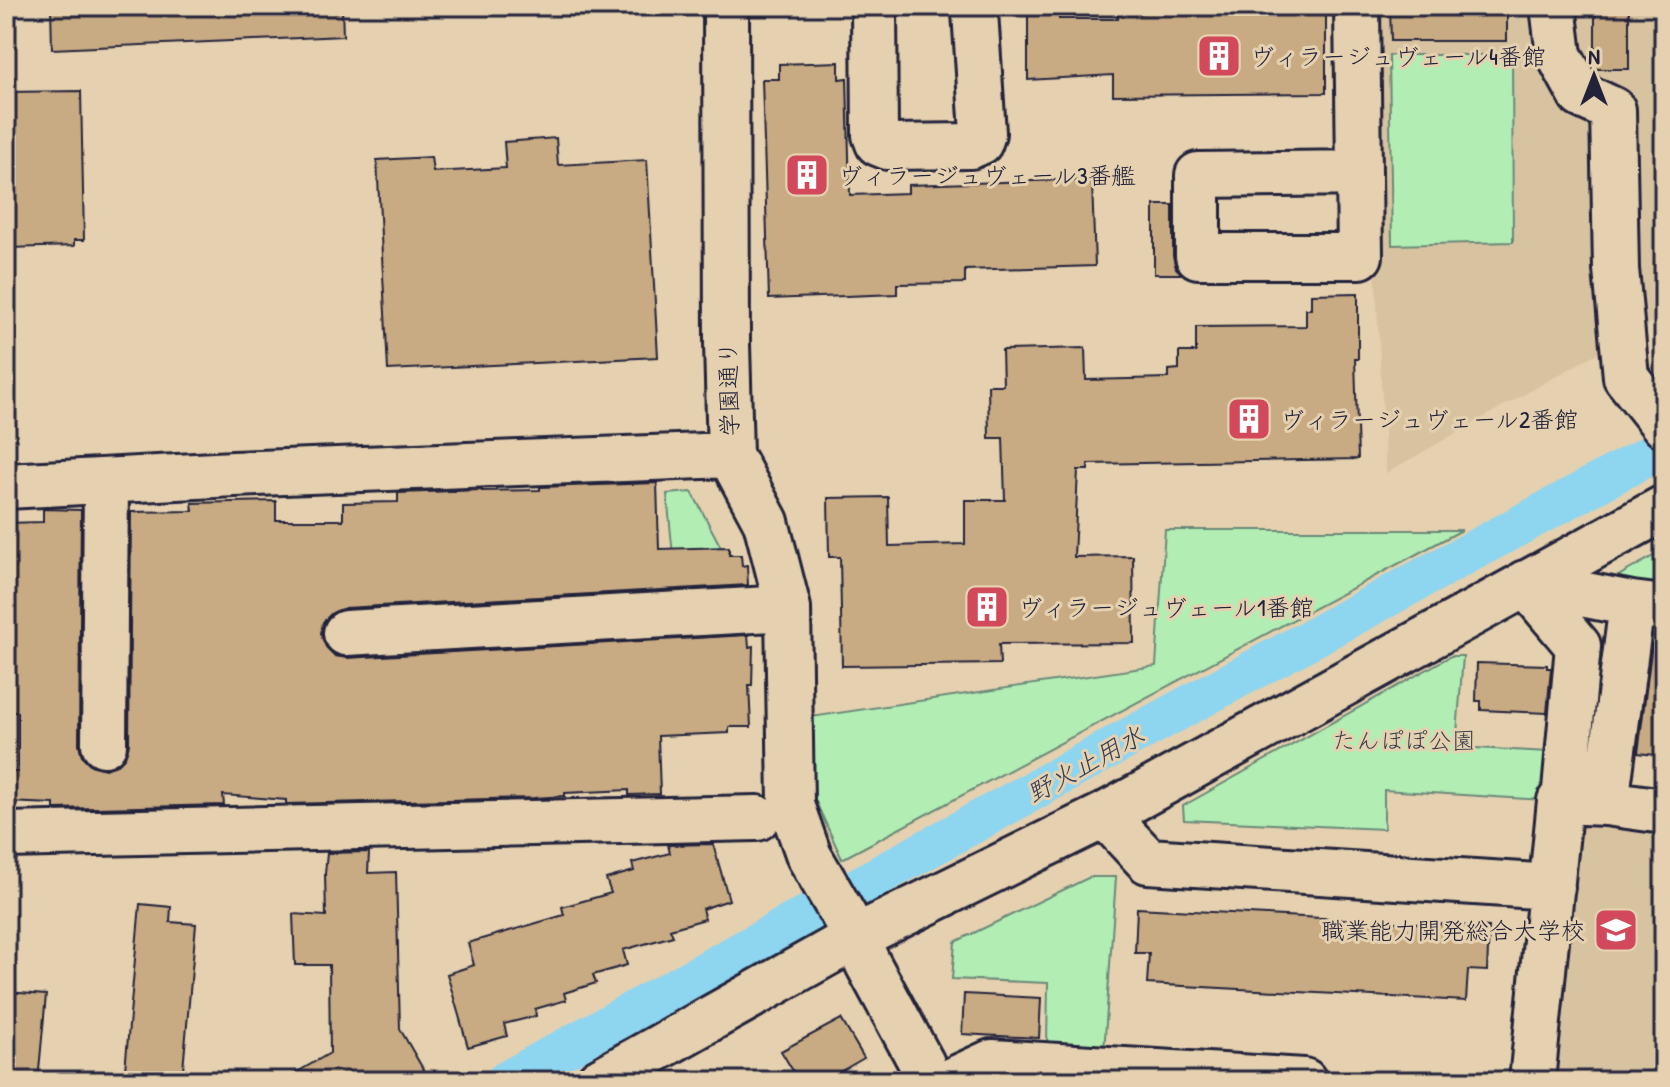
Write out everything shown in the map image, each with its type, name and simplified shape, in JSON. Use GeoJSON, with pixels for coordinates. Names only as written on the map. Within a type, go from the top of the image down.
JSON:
{"type":"FeatureCollection","features":[{"type":"Feature","properties":{"kind":"street","name":"学園通り"},"geometry":{"type":"LineString","coordinates":[[726,6],[730,455],[766,522],[788,608],[791,805],[809,856],[850,925],[922,1064],[925,1081]]}},
{"type":"Feature","properties":{"kind":"street"},"geometry":{"type":"LineString","coordinates":[[874,6],[875,135],[878,143],[888,147],[971,146],[980,142],[983,133],[973,6]]}},
{"type":"Feature","properties":{"kind":"street"},"geometry":{"type":"LineString","coordinates":[[1357,6],[1360,256],[1198,256],[1198,175],[1359,173]]}},
{"type":"Feature","properties":{"kind":"street"},"geometry":{"type":"LineString","coordinates":[[1553,6],[1559,55],[1581,95],[1613,110],[1616,269],[1626,377],[1664,425]]}},
{"type":"Feature","properties":{"kind":"street"},"geometry":{"type":"LineString","coordinates":[[6,486],[730,455]]}},
{"type":"Feature","properties":{"kind":"street"},"geometry":{"type":"LineString","coordinates":[[104,744],[106,481]]}},
{"type":"Feature","properties":{"kind":"street"},"geometry":{"type":"LineString","coordinates":[[599,1081],[850,925],[1105,815],[1664,508]]}},
{"type":"Feature","properties":{"kind":"street"},"geometry":{"type":"LineString","coordinates":[[1525,583],[1648,606],[1585,802]]}},
{"type":"Feature","properties":{"kind":"street"},"geometry":{"type":"LineString","coordinates":[[1525,583],[1578,646],[1585,802]]}},
{"type":"Feature","properties":{"kind":"street"},"geometry":{"type":"LineString","coordinates":[[346,633],[788,608]]}},
{"type":"Feature","properties":{"kind":"street"},"geometry":{"type":"LineString","coordinates":[[1532,1081],[1560,801],[1664,811]]}},
{"type":"Feature","properties":{"kind":"street"},"geometry":{"type":"LineString","coordinates":[[1105,815],[1148,861],[1552,887]]}},
{"type":"Feature","properties":{"kind":"street"},"geometry":{"type":"LineString","coordinates":[[6,835],[757,818]]}},
{"type":"Feature","properties":{"kind":"street"},"geometry":{"type":"LineString","coordinates":[[951,1081],[992,1062],[1304,1081]]}},
{"type":"Feature","properties":{"kind":"shaded area"},"geometry":{"type":"Polygon","coordinates":[[[1361,6],[1664,6],[1664,315],[1386,473],[1361,6]]]}},
{"type":"Feature","properties":{"kind":"shaded area","name":"職業能力開発総合大学校"},"geometry":{"type":"Polygon","coordinates":[[[1587,816],[1664,826],[1664,1081],[1552,1081],[1580,826],[1587,816]]]}},
{"type":"Feature","properties":{"kind":"green space"},"geometry":{"type":"Polygon","coordinates":[[[1389,55],[1512,55],[1513,242],[1392,245],[1389,55]]]}},
{"type":"Feature","properties":{"kind":"green space"},"geometry":{"type":"Polygon","coordinates":[[[692,492],[725,555],[673,555],[667,494],[692,492]]]}},
{"type":"Feature","properties":{"kind":"green space"},"geometry":{"type":"Polygon","coordinates":[[[1165,530],[1462,530],[842,859],[815,800],[811,717],[1156,666],[1165,530]]]}},
{"type":"Feature","properties":{"kind":"green space"},"geometry":{"type":"Polygon","coordinates":[[[1664,550],[1664,590],[1608,582],[1664,550]]]}},
{"type":"Feature","properties":{"kind":"green space","name":"たんぽぽ公園"},"geometry":{"type":"Polygon","coordinates":[[[1451,656],[1463,656],[1456,747],[1550,752],[1545,800],[1384,790],[1384,829],[1184,820],[1183,806],[1451,656]]]}},
{"type":"Feature","properties":{"kind":"green space"},"geometry":{"type":"Polygon","coordinates":[[[1090,877],[1116,877],[1104,1052],[1047,1046],[1048,983],[952,979],[955,942],[1090,877]]]}},
{"type":"Feature","properties":{"kind":"building"},"geometry":{"type":"Polygon","coordinates":[[[51,6],[342,6],[343,36],[52,49],[51,6]]]}},
{"type":"Feature","properties":{"kind":"building","name":"ヴィラージュヴェール4番館"},"geometry":{"type":"Polygon","coordinates":[[[1028,6],[1059,6],[1059,19],[1118,19],[1118,13],[1143,11],[1326,10],[1326,93],[1113,95],[1113,75],[1028,80],[1028,6]]]}},
{"type":"Feature","properties":{"kind":"building"},"geometry":{"type":"Polygon","coordinates":[[[1390,6],[1507,6],[1507,41],[1391,41],[1390,6]]]}},
{"type":"Feature","properties":{"kind":"building"},"geometry":{"type":"Polygon","coordinates":[[[1595,6],[1629,6],[1629,69],[1595,69],[1595,6]]]}},
{"type":"Feature","properties":{"kind":"building","name":"ヴィラージュヴェール3番艦"},"geometry":{"type":"Polygon","coordinates":[[[839,62],[839,79],[847,78],[850,195],[908,193],[908,185],[1064,180],[1092,182],[1095,266],[965,270],[965,283],[897,284],[897,294],[769,299],[762,79],[779,79],[779,64],[839,62]]]}},
{"type":"Feature","properties":{"kind":"building"},"geometry":{"type":"Polygon","coordinates":[[[81,91],[84,240],[74,240],[74,246],[9,248],[6,92],[81,91]]]}},
{"type":"Feature","properties":{"kind":"building"},"geometry":{"type":"Polygon","coordinates":[[[556,138],[558,165],[647,160],[658,357],[388,370],[377,160],[431,157],[433,172],[506,168],[504,142],[556,138]]]}},
{"type":"Feature","properties":{"kind":"building"},"geometry":{"type":"Polygon","coordinates":[[[1154,205],[1173,205],[1173,256],[1176,268],[1182,274],[1154,274],[1154,205]]]}},
{"type":"Feature","properties":{"kind":"building"},"geometry":{"type":"Polygon","coordinates":[[[1358,293],[1358,359],[1355,359],[1358,459],[1088,464],[1088,470],[1078,470],[1074,557],[1133,556],[1134,643],[999,644],[1000,664],[842,666],[840,557],[829,557],[828,498],[888,497],[889,546],[965,544],[965,500],[1005,500],[1003,438],[989,438],[988,385],[1003,385],[1002,350],[1085,348],[1086,380],[1169,378],[1169,370],[1179,369],[1179,352],[1196,352],[1196,327],[1306,326],[1306,309],[1311,309],[1311,294],[1358,293]]]}},
{"type":"Feature","properties":{"kind":"building"},"geometry":{"type":"Polygon","coordinates":[[[657,483],[659,549],[729,547],[729,555],[741,555],[742,566],[747,565],[748,585],[345,608],[332,613],[323,622],[321,634],[326,647],[335,656],[347,658],[748,635],[749,647],[753,646],[752,685],[749,685],[751,727],[729,727],[729,733],[658,736],[660,794],[629,795],[629,790],[534,798],[286,804],[286,800],[223,795],[224,805],[54,809],[54,804],[6,802],[6,772],[18,772],[18,712],[6,712],[6,523],[43,522],[43,509],[81,510],[79,744],[82,756],[91,765],[105,769],[117,765],[125,757],[129,744],[131,512],[193,511],[192,503],[276,501],[276,520],[343,520],[343,503],[398,502],[398,493],[540,490],[540,487],[657,483]]]}},
{"type":"Feature","properties":{"kind":"building"},"geometry":{"type":"Polygon","coordinates":[[[1652,644],[1664,645],[1664,756],[1638,753],[1652,644]]]}},
{"type":"Feature","properties":{"kind":"building"},"geometry":{"type":"Polygon","coordinates":[[[1477,663],[1547,665],[1551,668],[1547,713],[1481,710],[1481,701],[1476,701],[1477,663]]]}},
{"type":"Feature","properties":{"kind":"building"},"geometry":{"type":"Polygon","coordinates":[[[713,844],[729,900],[702,909],[705,919],[670,929],[673,936],[623,950],[627,965],[593,975],[596,983],[564,993],[566,1000],[535,1009],[536,1016],[504,1024],[507,1036],[468,1047],[447,974],[474,965],[468,943],[564,915],[562,907],[611,893],[606,879],[634,871],[632,863],[670,853],[668,845],[713,844]]]}},
{"type":"Feature","properties":{"kind":"building"},"geometry":{"type":"Polygon","coordinates":[[[369,852],[368,873],[396,872],[400,1029],[430,1081],[282,1081],[330,1053],[329,965],[295,965],[293,914],[326,916],[327,853],[369,852]]]}},
{"type":"Feature","properties":{"kind":"building"},"geometry":{"type":"Polygon","coordinates":[[[140,904],[171,907],[170,922],[196,924],[182,1081],[124,1081],[140,904]]]}},
{"type":"Feature","properties":{"kind":"building"},"geometry":{"type":"Polygon","coordinates":[[[1137,908],[1489,927],[1487,971],[1468,970],[1466,1001],[1147,984],[1149,953],[1135,953],[1137,908]]]}},
{"type":"Feature","properties":{"kind":"building"},"geometry":{"type":"Polygon","coordinates":[[[6,992],[46,995],[38,1081],[6,1081],[6,992]]]}},
{"type":"Feature","properties":{"kind":"building"},"geometry":{"type":"Polygon","coordinates":[[[964,994],[1041,998],[1039,1038],[962,1034],[964,994]]]}},
{"type":"Feature","properties":{"kind":"building"},"geometry":{"type":"Polygon","coordinates":[[[841,1019],[864,1058],[824,1081],[799,1081],[781,1051],[841,1019]]]}},
{"type":"Feature","properties":{"kind":"waterway","name":"野火止用水"},"geometry":{"type":"LineString","coordinates":[[506,1081],[1664,447]]}},
{"type":"Feature","properties":{"kind":"place","name":"ヴィラージュヴェール4番館"},"geometry":{"type":"Point","coordinates":[1219,56]}},
{"type":"Feature","properties":{"kind":"place","name":"ヴィラージュヴェール3番艦"},"geometry":{"type":"Point","coordinates":[807,175]}},
{"type":"Feature","properties":{"kind":"place","name":"ヴィラージュヴェール2番館"},"geometry":{"type":"Point","coordinates":[1249,419]}},
{"type":"Feature","properties":{"kind":"place","name":"ヴィラージュヴェール1番館"},"geometry":{"type":"Point","coordinates":[987,607]}},
{"type":"Feature","properties":{"kind":"place","name":"職業能力開発総合大学校"},"geometry":{"type":"Point","coordinates":[1616,930]}}]}
